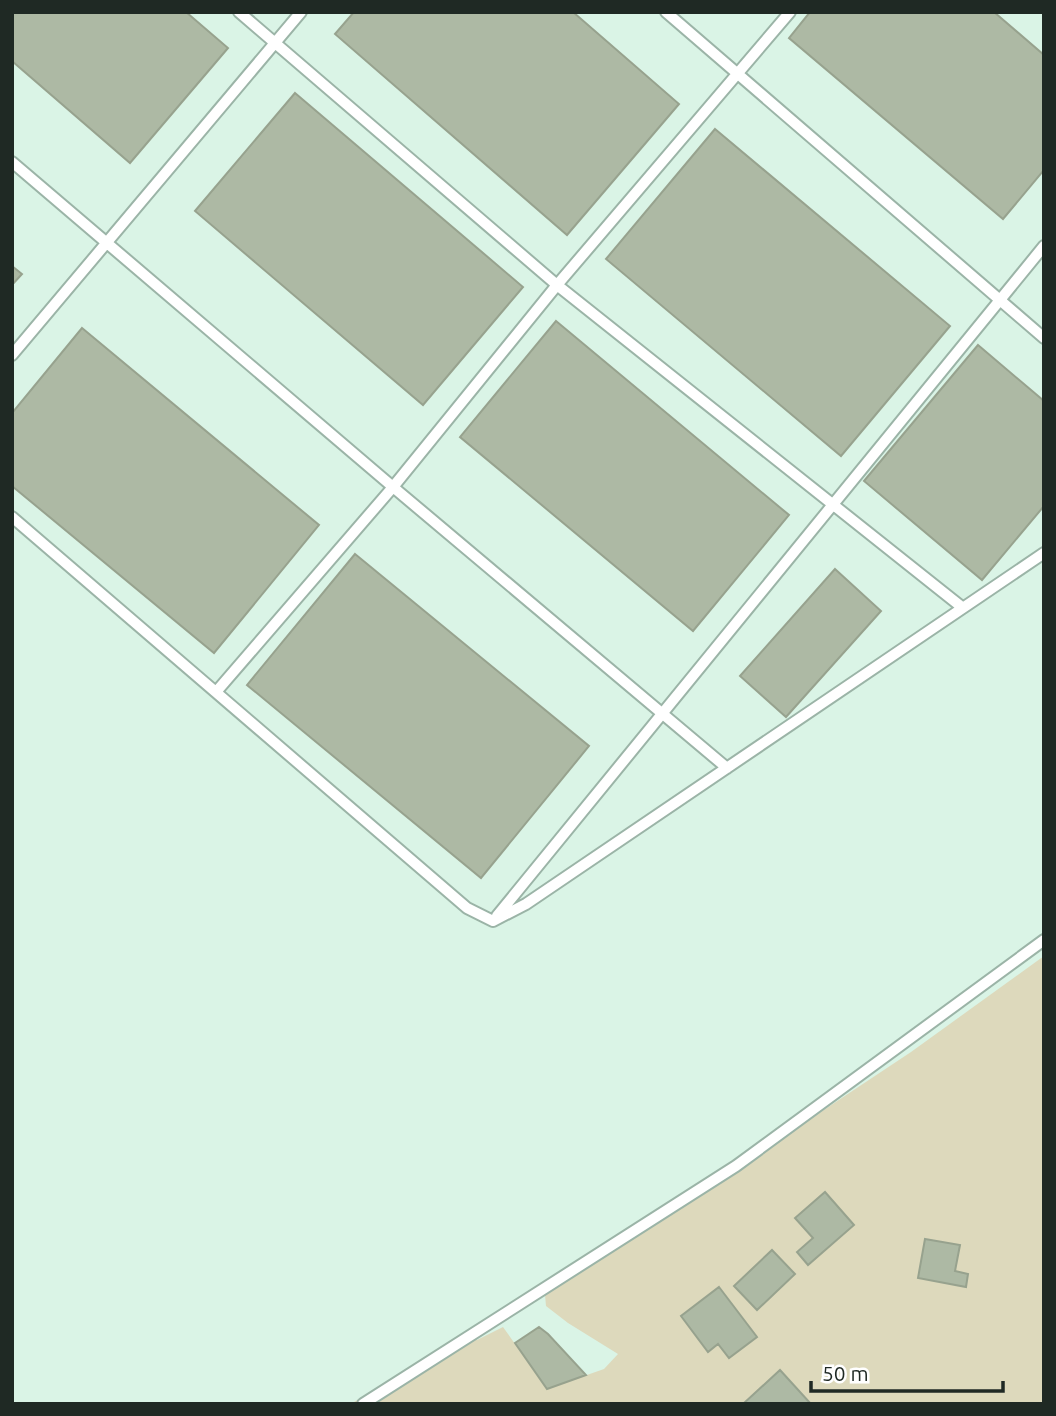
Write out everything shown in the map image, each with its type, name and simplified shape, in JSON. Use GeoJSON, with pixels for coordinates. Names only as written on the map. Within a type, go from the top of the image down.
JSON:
{"type":"FeatureCollection","features":[{"type":"Feature","properties":{"kind":"lane"},"geometry":{"type":"LineString","coordinates":[[239,12],[557,285],[963,608]]}},
{"type":"Feature","properties":{"kind":"lane"},"geometry":{"type":"LineString","coordinates":[[12,355],[301,12]]}},
{"type":"Feature","properties":{"kind":"lane"},"geometry":{"type":"LineString","coordinates":[[666,12],[1044,338]]}},
{"type":"Feature","properties":{"kind":"lane"},"geometry":{"type":"LineString","coordinates":[[216,692],[393,487],[557,285],[790,12]]}},
{"type":"Feature","properties":{"kind":"lane"},"geometry":{"type":"LineString","coordinates":[[12,162],[727,768]]}},
{"type":"Feature","properties":{"kind":"lane"},"geometry":{"type":"LineString","coordinates":[[493,921],[1044,246]]}},
{"type":"Feature","properties":{"kind":"lane"},"geometry":{"type":"LineString","coordinates":[[12,517],[467,908],[493,921]]}},
{"type":"Feature","properties":{"kind":"lane"},"geometry":{"type":"LineString","coordinates":[[493,921],[526,904],[1044,553]]}},
{"type":"Feature","properties":{"kind":"lane"},"geometry":{"type":"LineString","coordinates":[[363,1404],[736,1167],[1044,940]]}},
{"type":"Feature","properties":{"kind":"shaded area"},"geometry":{"type":"Polygon","coordinates":[[[1044,956],[1044,1404],[351,1404],[461,1334],[477,1340],[503,1327],[547,1389],[604,1369],[618,1354],[546,1306],[545,1295],[911,1052],[1044,956]]]}},
{"type":"Feature","properties":{"kind":"building"},"geometry":{"type":"Polygon","coordinates":[[[12,12],[186,12],[228,48],[130,163],[12,61],[12,12]]]}},
{"type":"Feature","properties":{"kind":"building"},"geometry":{"type":"Polygon","coordinates":[[[354,12],[573,12],[679,104],[567,235],[335,34],[354,12]]]}},
{"type":"Feature","properties":{"kind":"building"},"geometry":{"type":"Polygon","coordinates":[[[810,12],[994,12],[1044,55],[1044,170],[1003,219],[789,38],[810,12]]]}},
{"type":"Feature","properties":{"kind":"building"},"geometry":{"type":"Polygon","coordinates":[[[295,93],[523,287],[423,405],[195,211],[295,93]]]}},
{"type":"Feature","properties":{"kind":"building"},"geometry":{"type":"Polygon","coordinates":[[[715,129],[950,326],[841,456],[606,259],[715,129]]]}},
{"type":"Feature","properties":{"kind":"building"},"geometry":{"type":"Polygon","coordinates":[[[12,266],[22,274],[12,285],[12,266]]]}},
{"type":"Feature","properties":{"kind":"building"},"geometry":{"type":"Polygon","coordinates":[[[556,321],[789,515],[693,631],[460,437],[556,321]]]}},
{"type":"Feature","properties":{"kind":"building"},"geometry":{"type":"Polygon","coordinates":[[[82,328],[319,525],[214,653],[12,486],[12,413],[82,328]]]}},
{"type":"Feature","properties":{"kind":"building"},"geometry":{"type":"Polygon","coordinates":[[[978,345],[1044,401],[1044,506],[982,580],[864,481],[978,345]]]}},
{"type":"Feature","properties":{"kind":"building"},"geometry":{"type":"Polygon","coordinates":[[[355,554],[589,746],[481,878],[247,685],[355,554]]]}},
{"type":"Feature","properties":{"kind":"building"},"geometry":{"type":"Polygon","coordinates":[[[835,569],[881,611],[786,717],[740,676],[835,569]]]}},
{"type":"Feature","properties":{"kind":"building"},"geometry":{"type":"Polygon","coordinates":[[[825,1192],[854,1225],[808,1265],[797,1252],[813,1238],[795,1218],[825,1192]]]}},
{"type":"Feature","properties":{"kind":"building"},"geometry":{"type":"Polygon","coordinates":[[[925,1239],[960,1245],[955,1271],[968,1274],[966,1287],[918,1278],[925,1239]]]}},
{"type":"Feature","properties":{"kind":"building"},"geometry":{"type":"Polygon","coordinates":[[[772,1250],[795,1274],[757,1310],[734,1286],[772,1250]]]}},
{"type":"Feature","properties":{"kind":"building"},"geometry":{"type":"Polygon","coordinates":[[[719,1287],[757,1337],[729,1358],[718,1344],[708,1352],[681,1316],[719,1287]]]}},
{"type":"Feature","properties":{"kind":"building"},"geometry":{"type":"Polygon","coordinates":[[[539,1327],[586,1375],[547,1389],[515,1343],[539,1327]]]}},
{"type":"Feature","properties":{"kind":"building"},"geometry":{"type":"Polygon","coordinates":[[[780,1370],[811,1404],[743,1404],[780,1370]]]}}]}
